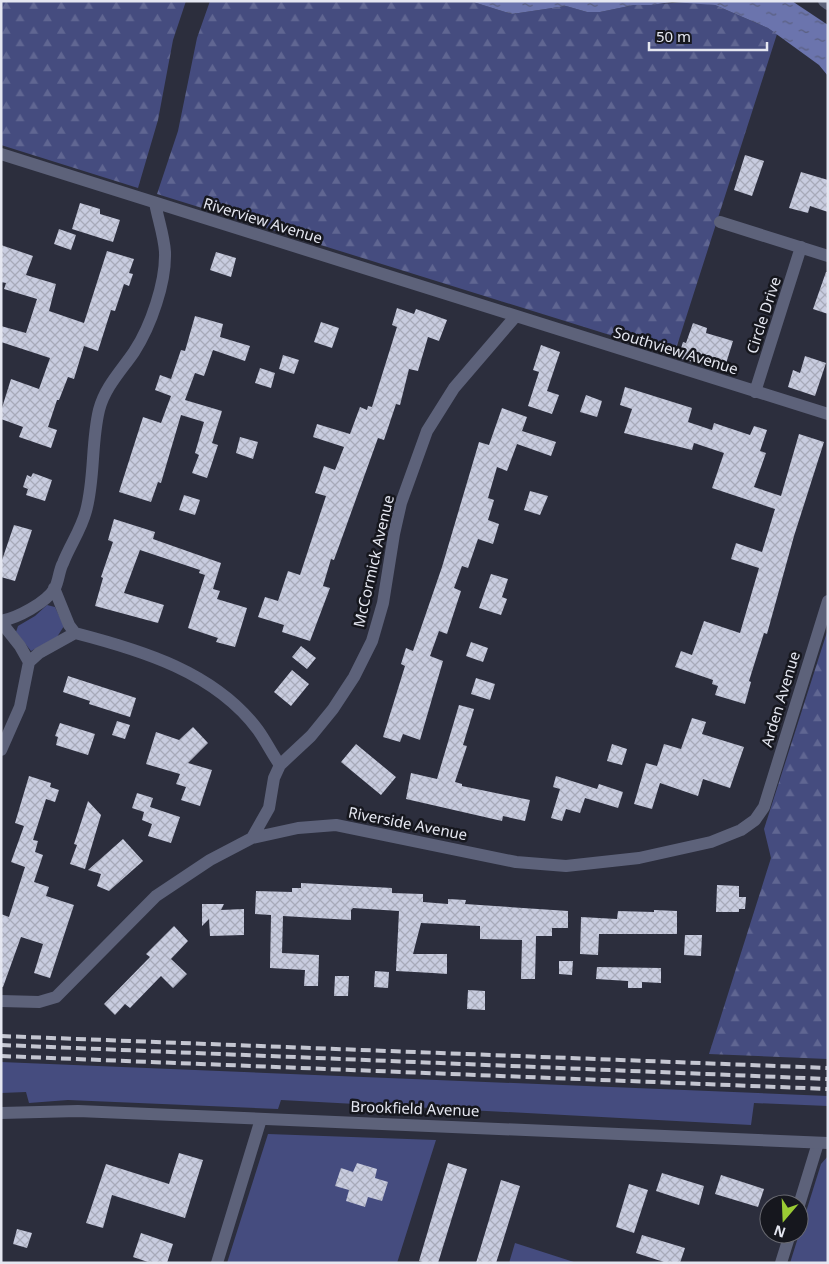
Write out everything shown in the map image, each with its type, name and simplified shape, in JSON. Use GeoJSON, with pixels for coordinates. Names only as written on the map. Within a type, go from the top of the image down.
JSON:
{"type":"FeatureCollection","features":[{"type":"Feature","properties":{"kind":"street"},"geometry":{"type":"LineString","coordinates":[[824,1],[828,4]]}},
{"type":"Feature","properties":{"kind":"street","name":"Riverview Avenue"},"geometry":{"type":"LineString","coordinates":[[1,154],[515,317]]}},
{"type":"Feature","properties":{"kind":"street"},"geometry":{"type":"LineString","coordinates":[[29,662],[20,646],[1,622],[18,617],[54,588],[62,563],[74,541],[86,510],[100,408],[108,388],[134,351],[144,332],[162,284],[165,249],[155,203]]}},
{"type":"Feature","properties":{"kind":"street"},"geometry":{"type":"LineString","coordinates":[[720,222],[828,256]]}},
{"type":"Feature","properties":{"kind":"street","name":"Circle Drive"},"geometry":{"type":"LineString","coordinates":[[756,392],[801,247]]}},
{"type":"Feature","properties":{"kind":"street","name":"Southview Avenue"},"geometry":{"type":"LineString","coordinates":[[515,317],[828,414]]}},
{"type":"Feature","properties":{"kind":"street","name":"McCormick Avenue"},"geometry":{"type":"LineString","coordinates":[[252,838],[269,808],[274,778],[280,765],[311,736],[333,709],[354,677],[372,641],[383,603],[397,519],[427,431],[454,388],[515,317]]}},
{"type":"Feature","properties":{"kind":"street"},"geometry":{"type":"LineString","coordinates":[[54,588],[69,625],[75,633],[125,647],[190,674],[220,694],[241,712],[257,729],[280,765]]}},
{"type":"Feature","properties":{"kind":"street","name":"Arden Avenue"},"geometry":{"type":"LineString","coordinates":[[764,807],[828,602]]}},
{"type":"Feature","properties":{"kind":"street"},"geometry":{"type":"LineString","coordinates":[[1,750],[20,707],[29,662],[75,633]]}},
{"type":"Feature","properties":{"kind":"street","name":"Riverside Avenue"},"geometry":{"type":"LineString","coordinates":[[1,1001],[39,1002],[56,997],[156,896],[210,860],[252,838],[298,828],[336,825],[516,862],[544,865],[575,865],[638,858],[711,842],[741,830],[755,820],[764,807]]}},
{"type":"Feature","properties":{"kind":"street","name":"Brookfield Avenue"},"geometry":{"type":"LineString","coordinates":[[1,1114],[78,1111],[823,1143]]}},
{"type":"Feature","properties":{"kind":"street"},"geometry":{"type":"LineString","coordinates":[[217,1263],[261,1119]]}},
{"type":"Feature","properties":{"kind":"street"},"geometry":{"type":"LineString","coordinates":[[803,1194],[823,1143]]}},
{"type":"Feature","properties":{"kind":"street"},"geometry":{"type":"LineString","coordinates":[[781,1263],[787,1244]]}},
{"type":"Feature","properties":{"kind":"green space"},"geometry":{"type":"Polygon","coordinates":[[[1,1],[186,1],[173,40],[158,120],[138,188],[1,145],[1,1]]]}},
{"type":"Feature","properties":{"kind":"green space"},"geometry":{"type":"Polygon","coordinates":[[[210,1],[470,1],[512,14],[566,6],[587,12],[600,12],[634,5],[693,2],[715,5],[768,28],[777,34],[674,355],[157,194],[178,131],[197,38],[210,1]]]}},
{"type":"Feature","properties":{"kind":"green space"},"geometry":{"type":"Polygon","coordinates":[[[47,605],[55,607],[64,626],[57,637],[31,651],[16,632],[18,626],[35,616],[47,605]]]}},
{"type":"Feature","properties":{"kind":"green space"},"geometry":{"type":"Polygon","coordinates":[[[828,629],[828,1059],[709,1054],[771,858],[764,829],[828,629]]]}},
{"type":"Feature","properties":{"kind":"green space"},"geometry":{"type":"Polygon","coordinates":[[[1,1062],[828,1096],[828,1106],[754,1103],[751,1125],[281,1100],[278,1109],[68,1100],[29,1103],[26,1092],[1,1093],[1,1062]]]}},
{"type":"Feature","properties":{"kind":"green space"},"geometry":{"type":"Polygon","coordinates":[[[268,1134],[436,1140],[397,1263],[227,1263],[268,1134]]]}},
{"type":"Feature","properties":{"kind":"green space"},"geometry":{"type":"Polygon","coordinates":[[[828,1156],[828,1263],[790,1263],[796,1244],[809,1244],[809,1202],[821,1164],[828,1156]]]}},
{"type":"Feature","properties":{"kind":"green space"},"geometry":{"type":"Polygon","coordinates":[[[515,1243],[577,1263],[509,1263],[515,1243]]]}},
{"type":"Feature","properties":{"kind":"water"},"geometry":{"type":"Polygon","coordinates":[[[470,1],[792,1],[828,25],[828,76],[819,65],[768,28],[715,5],[672,2],[634,5],[600,12],[587,12],[566,6],[512,14],[470,1]]]}},
{"type":"Feature","properties":{"kind":"building"},"geometry":{"type":"Polygon","coordinates":[[[745,155],[764,161],[752,196],[734,190],[745,155]]]}},
{"type":"Feature","properties":{"kind":"building"},"geometry":{"type":"Polygon","coordinates":[[[801,172],[828,180],[828,212],[810,206],[808,213],[789,208],[801,172]]]}},
{"type":"Feature","properties":{"kind":"building"},"geometry":{"type":"Polygon","coordinates":[[[80,203],[100,209],[100,214],[120,220],[113,242],[72,229],[80,203]]]}},
{"type":"Feature","properties":{"kind":"building"},"geometry":{"type":"Polygon","coordinates":[[[59,229],[76,235],[71,250],[54,244],[59,229]]]}},
{"type":"Feature","properties":{"kind":"building"},"geometry":{"type":"Polygon","coordinates":[[[1,245],[33,256],[26,275],[56,284],[49,311],[84,323],[107,251],[134,259],[129,273],[133,274],[129,286],[124,284],[115,311],[111,310],[98,351],[84,346],[74,379],[68,377],[59,400],[57,400],[48,427],[57,430],[51,448],[19,437],[23,427],[1,419],[1,411],[11,379],[39,389],[50,358],[1,342],[1,326],[26,333],[37,299],[4,289],[6,283],[1,282],[1,245]]]}},
{"type":"Feature","properties":{"kind":"building"},"geometry":{"type":"Polygon","coordinates":[[[216,252],[236,258],[231,277],[210,270],[216,252]]]}},
{"type":"Feature","properties":{"kind":"building"},"geometry":{"type":"Polygon","coordinates":[[[826,272],[828,272],[828,314],[813,309],[826,272]]]}},
{"type":"Feature","properties":{"kind":"building"},"geometry":{"type":"Polygon","coordinates":[[[397,308],[414,314],[416,309],[447,320],[439,341],[428,337],[418,371],[409,369],[400,405],[396,404],[384,440],[378,438],[334,560],[331,559],[323,586],[330,588],[310,641],[282,632],[284,625],[258,617],[265,597],[278,601],[288,571],[300,575],[326,496],[315,493],[324,466],[335,470],[344,447],[313,437],[317,424],[350,434],[360,407],[367,410],[368,406],[372,407],[397,327],[392,325],[397,308]]]}},
{"type":"Feature","properties":{"kind":"building"},"geometry":{"type":"Polygon","coordinates":[[[195,316],[223,324],[220,337],[250,346],[245,361],[213,350],[204,376],[195,373],[185,400],[222,411],[212,443],[218,445],[207,478],[192,473],[199,455],[195,453],[204,422],[181,415],[161,483],[158,482],[151,502],[119,492],[143,417],[161,423],[171,396],[155,390],[160,375],[171,379],[181,350],[185,351],[195,316]]]}},
{"type":"Feature","properties":{"kind":"building"},"geometry":{"type":"Polygon","coordinates":[[[321,322],[339,328],[332,348],[314,342],[321,322]]]}},
{"type":"Feature","properties":{"kind":"building"},"geometry":{"type":"Polygon","coordinates":[[[693,323],[707,328],[706,333],[733,341],[724,370],[678,358],[683,342],[686,343],[693,323]]]}},
{"type":"Feature","properties":{"kind":"building"},"geometry":{"type":"Polygon","coordinates":[[[541,345],[560,352],[547,391],[559,395],[552,414],[528,406],[539,372],[533,370],[541,345]]]}},
{"type":"Feature","properties":{"kind":"building"},"geometry":{"type":"Polygon","coordinates":[[[283,355],[299,360],[294,374],[279,369],[283,355]]]}},
{"type":"Feature","properties":{"kind":"building"},"geometry":{"type":"Polygon","coordinates":[[[805,356],[826,363],[815,396],[788,387],[793,370],[800,373],[805,356]]]}},
{"type":"Feature","properties":{"kind":"building"},"geometry":{"type":"Polygon","coordinates":[[[260,368],[275,373],[271,388],[255,383],[260,368]]]}},
{"type":"Feature","properties":{"kind":"building"},"geometry":{"type":"Polygon","coordinates":[[[625,387],[692,408],[688,422],[712,430],[714,423],[750,435],[754,426],[767,430],[760,451],[766,453],[754,487],[781,496],[799,434],[824,442],[794,536],[767,634],[764,633],[749,681],[751,682],[745,704],[715,695],[718,686],[712,684],[713,680],[675,667],[681,651],[692,655],[704,621],[740,633],[759,568],[731,559],[736,543],[762,552],[775,509],[712,488],[724,453],[694,443],[692,450],[624,433],[632,409],[620,405],[625,387]]]}},
{"type":"Feature","properties":{"kind":"building"},"geometry":{"type":"Polygon","coordinates":[[[586,395],[602,401],[597,417],[580,412],[586,395]]]}},
{"type":"Feature","properties":{"kind":"building"},"geometry":{"type":"Polygon","coordinates":[[[502,408],[527,417],[522,431],[556,442],[551,456],[517,444],[507,471],[497,467],[488,498],[494,500],[488,520],[499,524],[493,544],[478,539],[468,568],[462,566],[454,588],[461,591],[447,634],[439,631],[430,656],[443,661],[420,740],[403,734],[400,742],[383,737],[405,666],[401,664],[406,648],[413,651],[442,567],[479,442],[489,445],[502,408]]]}},
{"type":"Feature","properties":{"kind":"building"},"geometry":{"type":"Polygon","coordinates":[[[240,437],[258,442],[253,459],[236,453],[240,437]]]}},
{"type":"Feature","properties":{"kind":"building"},"geometry":{"type":"Polygon","coordinates":[[[33,473],[52,480],[45,501],[26,495],[28,489],[23,487],[27,475],[31,477],[33,473]]]}},
{"type":"Feature","properties":{"kind":"building"},"geometry":{"type":"Polygon","coordinates":[[[530,491],[548,496],[540,515],[524,510],[530,491]]]}},
{"type":"Feature","properties":{"kind":"building"},"geometry":{"type":"Polygon","coordinates":[[[184,495],[200,500],[195,515],[179,510],[184,495]]]}},
{"type":"Feature","properties":{"kind":"building"},"geometry":{"type":"Polygon","coordinates":[[[114,519],[155,532],[153,539],[221,563],[213,589],[220,591],[217,599],[247,608],[235,647],[216,642],[218,638],[188,628],[205,575],[199,573],[200,570],[140,550],[124,593],[164,605],[158,623],[95,606],[103,578],[101,577],[113,542],[108,540],[114,519]]]}},
{"type":"Feature","properties":{"kind":"building"},"geometry":{"type":"Polygon","coordinates":[[[14,525],[32,530],[15,581],[1,577],[1,563],[14,525]]]}},
{"type":"Feature","properties":{"kind":"building"},"geometry":{"type":"Polygon","coordinates":[[[491,574],[508,579],[502,597],[507,599],[501,615],[479,608],[491,574]]]}},
{"type":"Feature","properties":{"kind":"building"},"geometry":{"type":"Polygon","coordinates":[[[471,642],[488,648],[483,662],[466,656],[471,642]]]}},
{"type":"Feature","properties":{"kind":"building"},"geometry":{"type":"Polygon","coordinates":[[[301,646],[316,658],[307,669],[292,657],[301,646]]]}},
{"type":"Feature","properties":{"kind":"building"},"geometry":{"type":"Polygon","coordinates":[[[292,670],[309,684],[291,706],[274,692],[292,670]]]}},
{"type":"Feature","properties":{"kind":"building"},"geometry":{"type":"Polygon","coordinates":[[[68,676],[136,698],[130,717],[89,704],[90,701],[63,692],[68,676]]]}},
{"type":"Feature","properties":{"kind":"building"},"geometry":{"type":"Polygon","coordinates":[[[476,678],[495,684],[490,700],[471,694],[476,678]]]}},
{"type":"Feature","properties":{"kind":"building"},"geometry":{"type":"Polygon","coordinates":[[[459,705],[474,709],[463,745],[467,746],[455,782],[462,784],[462,786],[530,800],[525,821],[503,816],[502,821],[406,799],[411,773],[437,779],[459,705]]]}},
{"type":"Feature","properties":{"kind":"building"},"geometry":{"type":"Polygon","coordinates":[[[692,718],[706,722],[702,734],[744,747],[730,788],[703,779],[698,796],[660,783],[652,809],[634,804],[646,763],[657,766],[664,744],[681,749],[692,718]]]}},
{"type":"Feature","properties":{"kind":"building"},"geometry":{"type":"Polygon","coordinates":[[[117,721],[130,725],[125,739],[112,735],[117,721]]]}},
{"type":"Feature","properties":{"kind":"building"},"geometry":{"type":"Polygon","coordinates":[[[60,723],[95,734],[88,755],[56,745],[58,737],[55,736],[60,723]]]}},
{"type":"Feature","properties":{"kind":"building"},"geometry":{"type":"Polygon","coordinates":[[[193,727],[208,743],[188,763],[212,770],[200,806],[181,800],[186,787],[176,784],[180,774],[146,764],[156,732],[179,740],[193,727]]]}},
{"type":"Feature","properties":{"kind":"building"},"geometry":{"type":"Polygon","coordinates":[[[356,744],[396,777],[381,795],[341,762],[356,744]]]}},
{"type":"Feature","properties":{"kind":"building"},"geometry":{"type":"Polygon","coordinates":[[[612,744],[627,749],[622,765],[607,761],[612,744]]]}},
{"type":"Feature","properties":{"kind":"building"},"geometry":{"type":"Polygon","coordinates":[[[29,776],[51,783],[50,787],[59,790],[55,802],[46,799],[33,840],[38,841],[35,852],[43,855],[34,882],[49,887],[46,896],[74,905],[50,978],[34,973],[43,944],[21,937],[3,987],[1,987],[1,914],[9,917],[25,867],[11,862],[24,826],[15,823],[29,776]]]}},
{"type":"Feature","properties":{"kind":"building"},"geometry":{"type":"Polygon","coordinates":[[[556,776],[597,789],[599,784],[623,792],[618,808],[585,798],[580,813],[566,809],[562,821],[551,818],[560,789],[553,787],[556,776]]]}},
{"type":"Feature","properties":{"kind":"building"},"geometry":{"type":"Polygon","coordinates":[[[137,793],[153,798],[150,807],[180,817],[171,843],[148,836],[152,824],[142,820],[144,812],[132,808],[137,793]]]}},
{"type":"Feature","properties":{"kind":"building"},"geometry":{"type":"Polygon","coordinates":[[[88,801],[101,815],[85,869],[70,864],[77,845],[74,844],[88,801]]]}},
{"type":"Feature","properties":{"kind":"building"},"geometry":{"type":"Polygon","coordinates":[[[123,839],[143,861],[109,891],[97,886],[101,874],[88,870],[123,839]]]}},
{"type":"Feature","properties":{"kind":"building"},"geometry":{"type":"Polygon","coordinates":[[[301,883],[392,888],[392,893],[423,894],[423,902],[448,904],[448,899],[466,900],[465,904],[568,911],[568,928],[552,928],[552,936],[536,936],[535,979],[521,979],[522,940],[480,939],[480,926],[421,923],[413,954],[447,954],[447,974],[396,971],[399,911],[353,908],[351,910],[351,920],[283,916],[282,953],[319,955],[318,986],[304,986],[305,970],[270,968],[271,915],[255,914],[256,891],[292,892],[292,888],[301,888],[301,883]]]}},
{"type":"Feature","properties":{"kind":"building"},"geometry":{"type":"Polygon","coordinates":[[[717,885],[739,886],[739,897],[746,897],[745,909],[739,909],[739,912],[716,912],[717,885]]]}},
{"type":"Feature","properties":{"kind":"building"},"geometry":{"type":"Polygon","coordinates":[[[202,904],[224,904],[221,910],[244,909],[244,935],[210,936],[209,919],[202,926],[202,904]]]}},
{"type":"Feature","properties":{"kind":"building"},"geometry":{"type":"Polygon","coordinates":[[[654,910],[677,911],[677,934],[599,934],[598,955],[580,954],[581,917],[617,919],[618,911],[654,912],[654,910]]]}},
{"type":"Feature","properties":{"kind":"building"},"geometry":{"type":"Polygon","coordinates":[[[174,926],[188,941],[171,959],[187,974],[173,988],[161,976],[130,1008],[125,1004],[115,1015],[104,1004],[150,957],[146,954],[174,926]]]}},
{"type":"Feature","properties":{"kind":"building"},"geometry":{"type":"Polygon","coordinates":[[[685,935],[702,935],[701,956],[684,955],[685,935]]]}},
{"type":"Feature","properties":{"kind":"building"},"geometry":{"type":"Polygon","coordinates":[[[559,961],[573,961],[572,975],[559,974],[559,961]]]}},
{"type":"Feature","properties":{"kind":"building"},"geometry":{"type":"Polygon","coordinates":[[[597,967],[661,968],[661,983],[642,982],[642,988],[628,988],[628,981],[596,979],[597,967]]]}},
{"type":"Feature","properties":{"kind":"building"},"geometry":{"type":"Polygon","coordinates":[[[375,971],[389,972],[388,988],[374,987],[375,971]]]}},
{"type":"Feature","properties":{"kind":"building"},"geometry":{"type":"Polygon","coordinates":[[[335,976],[349,976],[348,996],[334,996],[335,976]]]}},
{"type":"Feature","properties":{"kind":"building"},"geometry":{"type":"Polygon","coordinates":[[[468,990],[485,991],[485,1010],[467,1009],[468,990]]]}},
{"type":"Feature","properties":{"kind":"building"},"geometry":{"type":"Polygon","coordinates":[[[179,1153],[203,1160],[185,1218],[112,1195],[103,1228],[86,1223],[106,1164],[169,1184],[179,1153]]]}},
{"type":"Feature","properties":{"kind":"building"},"geometry":{"type":"Polygon","coordinates":[[[357,1163],[377,1169],[375,1178],[388,1182],[382,1201],[368,1197],[365,1207],[346,1201],[349,1190],[335,1186],[341,1168],[353,1172],[357,1163]]]}},
{"type":"Feature","properties":{"kind":"building"},"geometry":{"type":"Polygon","coordinates":[[[448,1163],[467,1169],[438,1263],[425,1263],[419,1261],[448,1163]]]}},
{"type":"Feature","properties":{"kind":"building"},"geometry":{"type":"Polygon","coordinates":[[[662,1173],[704,1186],[699,1205],[656,1191],[662,1173]]]}},
{"type":"Feature","properties":{"kind":"building"},"geometry":{"type":"Polygon","coordinates":[[[721,1175],[764,1189],[762,1194],[759,1194],[758,1207],[715,1194],[721,1175]]]}},
{"type":"Feature","properties":{"kind":"building"},"geometry":{"type":"Polygon","coordinates":[[[501,1180],[520,1186],[496,1263],[476,1263],[501,1180]]]}},
{"type":"Feature","properties":{"kind":"building"},"geometry":{"type":"Polygon","coordinates":[[[629,1184],[648,1190],[634,1233],[616,1227],[629,1184]]]}},
{"type":"Feature","properties":{"kind":"building"},"geometry":{"type":"Polygon","coordinates":[[[17,1229],[32,1233],[27,1248],[13,1244],[17,1229]]]}},
{"type":"Feature","properties":{"kind":"building"},"geometry":{"type":"Polygon","coordinates":[[[141,1233],[173,1244],[167,1263],[151,1263],[133,1257],[141,1233]]]}},
{"type":"Feature","properties":{"kind":"building"},"geometry":{"type":"Polygon","coordinates":[[[642,1235],[685,1248],[680,1263],[667,1263],[636,1253],[642,1235]]]}},
{"type":"Feature","properties":{"kind":"railway"},"geometry":{"type":"LineString","coordinates":[[1,1036],[828,1068]]}},
{"type":"Feature","properties":{"kind":"railway"},"geometry":{"type":"LineString","coordinates":[[1,1045],[828,1079]]}},
{"type":"Feature","properties":{"kind":"railway"},"geometry":{"type":"LineString","coordinates":[[1,1056],[828,1089]]}}]}
